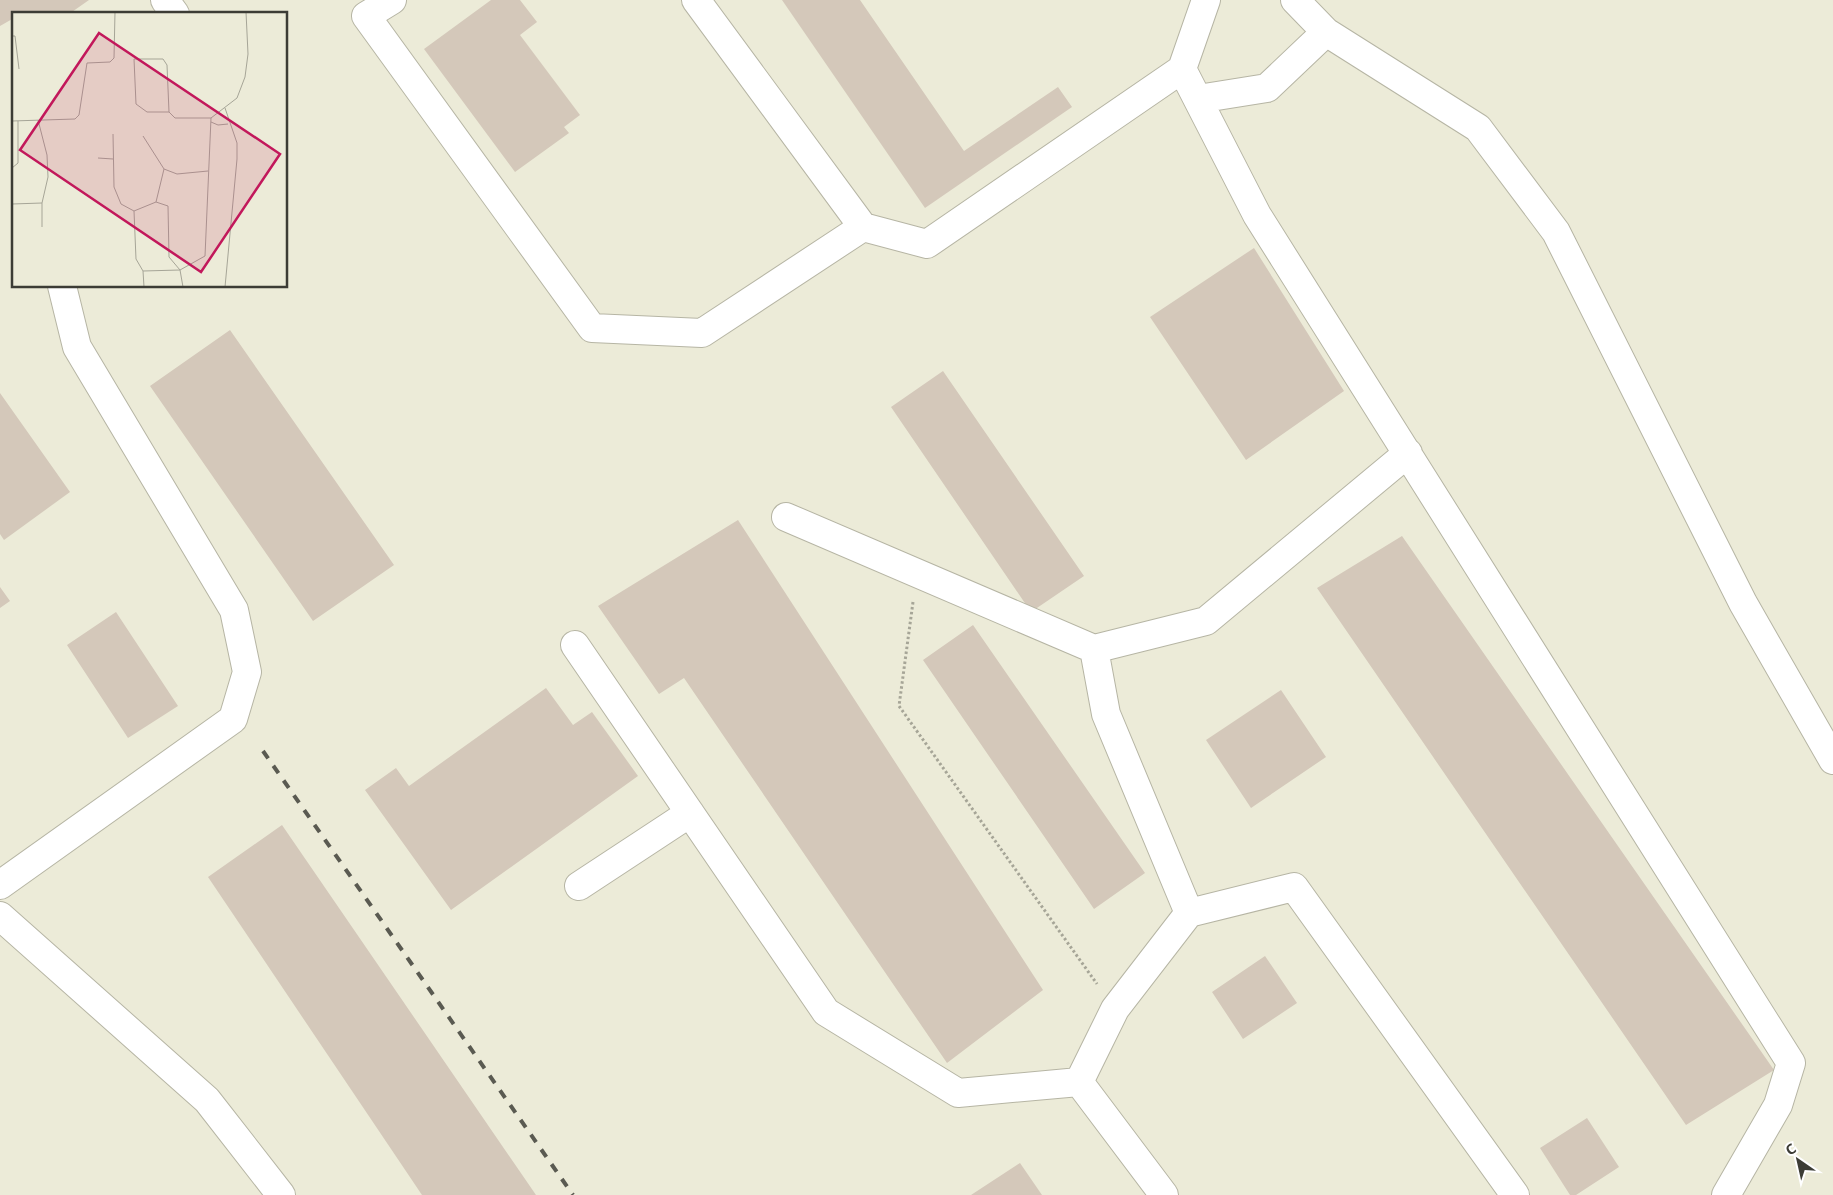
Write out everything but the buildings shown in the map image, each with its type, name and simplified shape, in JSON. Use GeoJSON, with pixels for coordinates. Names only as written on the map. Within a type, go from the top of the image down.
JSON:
{"type":"FeatureCollection","features":[{"type":"Feature","properties":{"kind":"street"},"geometry":{"type":"LineString","coordinates":[[165,0],[174,12]]}},
{"type":"Feature","properties":{"kind":"street"},"geometry":{"type":"LineString","coordinates":[[392,0],[366,16],[592,328],[702,333],[864,227]]}},
{"type":"Feature","properties":{"kind":"street"},"geometry":{"type":"LineString","coordinates":[[696,0],[864,227],[926,244],[1182,69],[1206,0]]}},
{"type":"Feature","properties":{"kind":"street"},"geometry":{"type":"LineString","coordinates":[[1295,0],[1326,32],[1478,128],[1556,232],[1743,603],[1833,760]]}},
{"type":"Feature","properties":{"kind":"street"},"geometry":{"type":"LineString","coordinates":[[1198,99],[1267,88],[1326,32]]}},
{"type":"Feature","properties":{"kind":"street"},"geometry":{"type":"LineString","coordinates":[[1182,69],[1257,215],[1791,1063],[1778,1105],[1726,1195]]}},
{"type":"Feature","properties":{"kind":"street"},"geometry":{"type":"LineString","coordinates":[[0,886],[233,719],[248,672],[234,610],[76,347],[62,288]]}},
{"type":"Feature","properties":{"kind":"street"},"geometry":{"type":"LineString","coordinates":[[786,517],[1094,649],[1206,621],[1408,453]]}},
{"type":"Feature","properties":{"kind":"street"},"geometry":{"type":"LineString","coordinates":[[574,645],[826,1012],[958,1093],[1079,1082]]}},
{"type":"Feature","properties":{"kind":"street"},"geometry":{"type":"LineString","coordinates":[[1094,649],[1106,714],[1189,913]]}},
{"type":"Feature","properties":{"kind":"street"},"geometry":{"type":"LineString","coordinates":[[578,886],[690,813]]}},
{"type":"Feature","properties":{"kind":"street"},"geometry":{"type":"LineString","coordinates":[[1079,1082],[1115,1009],[1189,913],[1294,887],[1515,1195]]}},
{"type":"Feature","properties":{"kind":"street"},"geometry":{"type":"LineString","coordinates":[[0,916],[207,1100],[281,1195]]}},
{"type":"Feature","properties":{"kind":"street"},"geometry":{"type":"LineString","coordinates":[[1079,1082],[1164,1195]]}},
{"type":"Feature","properties":{"kind":"path"},"geometry":{"type":"LineString","coordinates":[[916,573],[899,706],[1115,1009]]}},
{"type":"Feature","properties":{"kind":"railway"},"geometry":{"type":"LineString","coordinates":[[263,751],[573,1195]]}}]}
